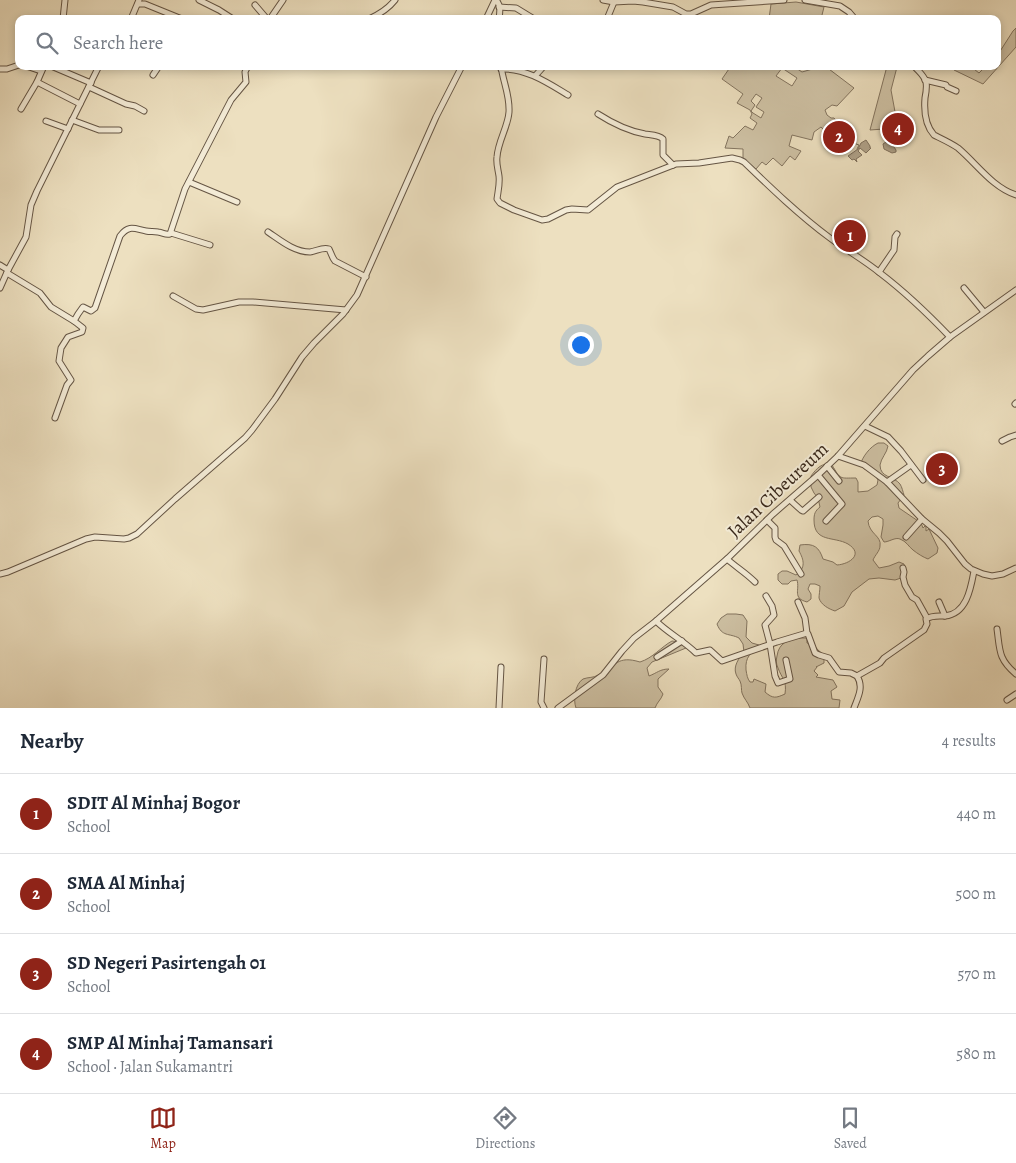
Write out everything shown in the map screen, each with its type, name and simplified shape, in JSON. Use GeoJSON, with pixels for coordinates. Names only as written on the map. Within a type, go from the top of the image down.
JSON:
{"type":"FeatureCollection","features":[{"type":"Feature","properties":{"kind":"street"},"geometry":{"type":"LineString","coordinates":[[63,15],[65,0]]}},
{"type":"Feature","properties":{"kind":"street"},"geometry":{"type":"LineString","coordinates":[[199,0],[227,15]]}},
{"type":"Feature","properties":{"kind":"street"},"geometry":{"type":"LineString","coordinates":[[272,15],[283,0]]}},
{"type":"Feature","properties":{"kind":"street"},"geometry":{"type":"LineString","coordinates":[[378,15],[390,7],[396,0]]}},
{"type":"Feature","properties":{"kind":"street"},"geometry":{"type":"LineString","coordinates":[[496,0],[499,7],[499,15]]}},
{"type":"Feature","properties":{"kind":"street"},"geometry":{"type":"LineString","coordinates":[[488,15],[496,0]]}},
{"type":"Feature","properties":{"kind":"street"},"geometry":{"type":"LineString","coordinates":[[603,0],[614,2],[660,2],[686,14],[691,14],[712,2],[784,0]]}},
{"type":"Feature","properties":{"kind":"street"},"geometry":{"type":"LineString","coordinates":[[805,0],[840,3],[852,15]]}},
{"type":"Feature","properties":{"kind":"street"},"geometry":{"type":"LineString","coordinates":[[133,15],[138,2],[172,15]]}},
{"type":"Feature","properties":{"kind":"street"},"geometry":{"type":"LineString","coordinates":[[609,15],[614,2]]}},
{"type":"Feature","properties":{"kind":"street"},"geometry":{"type":"LineString","coordinates":[[256,5],[265,15]]}},
{"type":"Feature","properties":{"kind":"street"},"geometry":{"type":"LineString","coordinates":[[499,7],[516,8],[527,15]]}},
{"type":"Feature","properties":{"kind":"street"},"geometry":{"type":"LineString","coordinates":[[0,69],[15,66]]}},
{"type":"Feature","properties":{"kind":"street"},"geometry":{"type":"LineString","coordinates":[[21,109],[43,70]]}},
{"type":"Feature","properties":{"kind":"street"},"geometry":{"type":"LineString","coordinates":[[59,70],[144,112]]}},
{"type":"Feature","properties":{"kind":"street"},"geometry":{"type":"LineString","coordinates":[[0,288],[26,236],[31,205],[36,191],[98,70]]}},
{"type":"Feature","properties":{"kind":"street"},"geometry":{"type":"LineString","coordinates":[[153,75],[156,70]]}},
{"type":"Feature","properties":{"kind":"street"},"geometry":{"type":"LineString","coordinates":[[74,322],[83,306],[91,311],[95,308],[120,236],[126,230],[136,228],[169,235],[183,194],[231,100],[246,82],[246,70]]}},
{"type":"Feature","properties":{"kind":"street"},"geometry":{"type":"LineString","coordinates":[[0,574],[86,539],[95,537],[129,538],[137,534],[245,438],[275,400],[302,357],[346,310],[357,295],[436,117],[460,70]]}},
{"type":"Feature","properties":{"kind":"street"},"geometry":{"type":"LineString","coordinates":[[502,70],[508,93],[509,110],[499,144],[496,164],[500,178],[497,199],[500,203],[533,217],[545,219],[566,210],[588,210],[617,187],[673,165],[726,159],[740,160],[829,237],[879,272],[924,310],[950,337]]}},
{"type":"Feature","properties":{"kind":"street"},"geometry":{"type":"LineString","coordinates":[[512,70],[535,76],[568,95]]}},
{"type":"Feature","properties":{"kind":"street"},"geometry":{"type":"LineString","coordinates":[[535,76],[540,70]]}},
{"type":"Feature","properties":{"kind":"street"},"geometry":{"type":"LineString","coordinates":[[918,70],[925,80],[924,105],[928,128],[931,132],[959,149],[990,179],[1016,195]]}},
{"type":"Feature","properties":{"kind":"street"},"geometry":{"type":"LineString","coordinates":[[925,80],[946,85],[947,88],[956,91]]}},
{"type":"Feature","properties":{"kind":"street"},"geometry":{"type":"LineString","coordinates":[[37,82],[80,104]]}},
{"type":"Feature","properties":{"kind":"street"},"geometry":{"type":"LineString","coordinates":[[598,114],[622,127],[661,136],[664,139],[663,155],[673,165]]}},
{"type":"Feature","properties":{"kind":"street"},"geometry":{"type":"LineString","coordinates":[[72,120],[99,130],[119,130]]}},
{"type":"Feature","properties":{"kind":"street"},"geometry":{"type":"LineString","coordinates":[[46,121],[68,129]]}},
{"type":"Feature","properties":{"kind":"street"},"geometry":{"type":"LineString","coordinates":[[189,182],[237,202]]}},
{"type":"Feature","properties":{"kind":"street"},"geometry":{"type":"LineString","coordinates":[[171,232],[210,245]]}},
{"type":"Feature","properties":{"kind":"street"},"geometry":{"type":"LineString","coordinates":[[268,232],[291,247],[301,251],[312,252],[326,248],[329,249],[335,260],[366,277]]}},
{"type":"Feature","properties":{"kind":"street"},"geometry":{"type":"LineString","coordinates":[[879,272],[894,250],[894,240],[897,234]]}},
{"type":"Feature","properties":{"kind":"street"},"geometry":{"type":"LineString","coordinates":[[0,265],[7,272],[40,293],[51,307],[83,328],[82,332],[68,337],[61,348],[60,361],[71,380],[66,385],[55,418]]}},
{"type":"Feature","properties":{"kind":"street"},"geometry":{"type":"LineString","coordinates":[[964,288],[984,312]]}},
{"type":"Feature","properties":{"kind":"street","name":"Jalan Cibeureum"},"geometry":{"type":"LineString","coordinates":[[558,708],[603,675],[628,644],[656,622],[708,574],[728,559],[767,520],[838,456],[913,370],[950,337],[1016,290]]}},
{"type":"Feature","properties":{"kind":"street"},"geometry":{"type":"LineString","coordinates":[[173,296],[196,309],[203,310],[239,302],[254,302],[346,310]]}},
{"type":"Feature","properties":{"kind":"street"},"geometry":{"type":"LineString","coordinates":[[865,426],[888,437],[901,450],[923,480]]}},
{"type":"Feature","properties":{"kind":"street"},"geometry":{"type":"LineString","coordinates":[[1002,441],[1016,436]]}},
{"type":"Feature","properties":{"kind":"street"},"geometry":{"type":"LineString","coordinates":[[838,456],[864,465],[887,482],[922,519],[947,541],[965,564],[974,571],[986,575],[998,575],[1016,568]]}},
{"type":"Feature","properties":{"kind":"street"},"geometry":{"type":"LineString","coordinates":[[887,482],[911,465]]}},
{"type":"Feature","properties":{"kind":"street"},"geometry":{"type":"LineString","coordinates":[[827,466],[839,481]]}},
{"type":"Feature","properties":{"kind":"street"},"geometry":{"type":"LineString","coordinates":[[818,475],[844,506],[826,521]]}},
{"type":"Feature","properties":{"kind":"street"},"geometry":{"type":"LineString","coordinates":[[790,500],[803,510],[819,497]]}},
{"type":"Feature","properties":{"kind":"street"},"geometry":{"type":"LineString","coordinates":[[906,537],[922,519]]}},
{"type":"Feature","properties":{"kind":"street"},"geometry":{"type":"LineString","coordinates":[[767,520],[775,528],[776,540],[784,546],[801,574]]}},
{"type":"Feature","properties":{"kind":"street"},"geometry":{"type":"LineString","coordinates":[[728,559],[755,582]]}},
{"type":"Feature","properties":{"kind":"street"},"geometry":{"type":"LineString","coordinates":[[857,676],[880,663],[884,658],[920,633],[927,624],[926,620],[928,618],[905,584],[902,568]]}},
{"type":"Feature","properties":{"kind":"street"},"geometry":{"type":"LineString","coordinates":[[928,618],[954,613],[964,603],[970,592],[974,571]]}},
{"type":"Feature","properties":{"kind":"street"},"geometry":{"type":"LineString","coordinates":[[766,596],[772,606],[774,616],[765,624],[778,683],[790,679],[786,660]]}},
{"type":"Feature","properties":{"kind":"street"},"geometry":{"type":"LineString","coordinates":[[798,602],[805,618],[807,633],[813,650],[817,654],[830,659],[839,672],[851,673],[857,676],[860,681],[860,692],[854,708]]}},
{"type":"Feature","properties":{"kind":"street"},"geometry":{"type":"LineString","coordinates":[[939,602],[946,616]]}},
{"type":"Feature","properties":{"kind":"street"},"geometry":{"type":"LineString","coordinates":[[656,622],[662,628],[682,640],[696,654],[710,650],[722,661],[807,633]]}},
{"type":"Feature","properties":{"kind":"street"},"geometry":{"type":"LineString","coordinates":[[997,629],[1002,657],[1008,667],[1016,674]]}},
{"type":"Feature","properties":{"kind":"street"},"geometry":{"type":"LineString","coordinates":[[657,657],[682,640]]}},
{"type":"Feature","properties":{"kind":"street"},"geometry":{"type":"LineString","coordinates":[[544,659],[541,702],[544,708]]}},
{"type":"Feature","properties":{"kind":"street"},"geometry":{"type":"LineString","coordinates":[[499,708],[501,667]]}},
{"type":"Feature","properties":{"kind":"street"},"geometry":{"type":"LineString","coordinates":[[1006,700],[1016,694]]}},
{"type":"Feature","properties":{"kind":"shaded area"},"geometry":{"type":"Polygon","coordinates":[[[796,2],[824,7],[822,15],[770,15],[771,4],[796,2]]]}},
{"type":"Feature","properties":{"kind":"shaded area"},"geometry":{"type":"Polygon","coordinates":[[[1016,28],[1016,47],[1001,64],[1001,50],[1016,28]]]}},
{"type":"Feature","properties":{"kind":"shaded area"},"geometry":{"type":"Polygon","coordinates":[[[728,70],[780,70],[776,76],[792,86],[797,78],[785,70],[799,70],[802,72],[809,70],[830,70],[854,88],[837,106],[832,105],[825,110],[827,115],[834,118],[846,132],[836,143],[821,127],[814,132],[812,140],[792,135],[789,146],[801,151],[795,160],[790,156],[782,166],[773,158],[766,165],[762,162],[756,169],[743,158],[743,149],[725,148],[729,136],[733,138],[745,126],[753,130],[757,123],[750,118],[752,114],[750,110],[737,103],[743,94],[722,79],[728,70]],[[756,94],[751,101],[755,105],[751,111],[761,118],[764,112],[756,107],[762,98],[756,94]]]}},
{"type":"Feature","properties":{"kind":"shaded area"},"geometry":{"type":"Polygon","coordinates":[[[886,70],[896,70],[891,90],[898,128],[870,130],[886,70]]]}},
{"type":"Feature","properties":{"kind":"shaded area"},"geometry":{"type":"Polygon","coordinates":[[[954,70],[975,70],[979,73],[982,70],[995,70],[983,84],[954,70]]]}},
{"type":"Feature","properties":{"kind":"shaded area"},"geometry":{"type":"Polygon","coordinates":[[[866,140],[871,148],[866,153],[860,148],[858,151],[862,155],[856,159],[857,162],[854,159],[852,160],[848,156],[866,140]]]}},
{"type":"Feature","properties":{"kind":"shaded area"},"geometry":{"type":"Polygon","coordinates":[[[886,142],[893,146],[896,152],[892,153],[884,149],[883,144],[886,142]]]}},
{"type":"Feature","properties":{"kind":"shaded area"},"geometry":{"type":"Polygon","coordinates":[[[878,443],[884,443],[888,446],[880,465],[882,472],[900,484],[904,495],[898,503],[899,508],[921,523],[923,528],[926,525],[926,531],[929,529],[938,548],[937,553],[928,559],[917,553],[900,539],[884,542],[881,537],[883,519],[878,516],[872,517],[868,521],[869,525],[880,543],[879,550],[873,560],[879,568],[899,562],[904,564],[905,569],[901,578],[895,580],[869,579],[852,592],[844,606],[835,611],[822,603],[819,598],[820,586],[815,584],[810,584],[808,589],[811,599],[807,602],[802,600],[798,596],[797,580],[791,581],[788,584],[782,584],[778,580],[778,574],[782,571],[796,575],[803,567],[799,551],[800,545],[812,545],[820,551],[823,559],[837,565],[850,561],[855,555],[855,551],[848,544],[826,538],[817,532],[814,516],[820,507],[818,498],[811,487],[811,476],[820,466],[825,464],[832,465],[841,477],[856,478],[858,492],[868,491],[877,485],[878,480],[860,465],[867,452],[878,443]]]}},
{"type":"Feature","properties":{"kind":"shaded area"},"geometry":{"type":"Polygon","coordinates":[[[727,614],[743,615],[747,621],[746,637],[752,643],[759,645],[746,661],[746,670],[750,682],[753,682],[754,679],[766,684],[765,692],[772,697],[785,694],[785,683],[776,659],[778,651],[788,641],[800,636],[799,638],[807,638],[807,643],[813,644],[824,655],[824,663],[816,667],[814,671],[818,675],[816,677],[833,680],[837,687],[831,691],[832,699],[840,700],[839,708],[750,708],[743,695],[741,683],[735,671],[737,662],[744,652],[743,644],[739,638],[721,631],[717,624],[727,614]]]}},
{"type":"Feature","properties":{"kind":"shaded area"},"geometry":{"type":"Polygon","coordinates":[[[672,641],[680,642],[686,648],[652,662],[647,668],[649,676],[661,670],[669,669],[658,679],[658,687],[663,694],[655,708],[576,708],[575,692],[580,681],[604,672],[617,662],[632,660],[640,662],[645,660],[672,641]]]}},
{"type":"Feature","properties":{"kind":"waterway"},"geometry":{"type":"LineString","coordinates":[[847,133],[859,145],[857,149]]}},
{"type":"Feature","properties":{"kind":"place","name":"SMP Al Minhaj Tamansari"},"geometry":{"type":"Point","coordinates":[898,129]}},
{"type":"Feature","properties":{"kind":"place","name":"SMA Al Minhaj"},"geometry":{"type":"Point","coordinates":[839,137]}},
{"type":"Feature","properties":{"kind":"place","name":"SDIT Al Minhaj Bogor"},"geometry":{"type":"Point","coordinates":[850,236]}},
{"type":"Feature","properties":{"kind":"place","name":"SD Negeri Pasirtengah 01"},"geometry":{"type":"Point","coordinates":[942,469]}}]}
